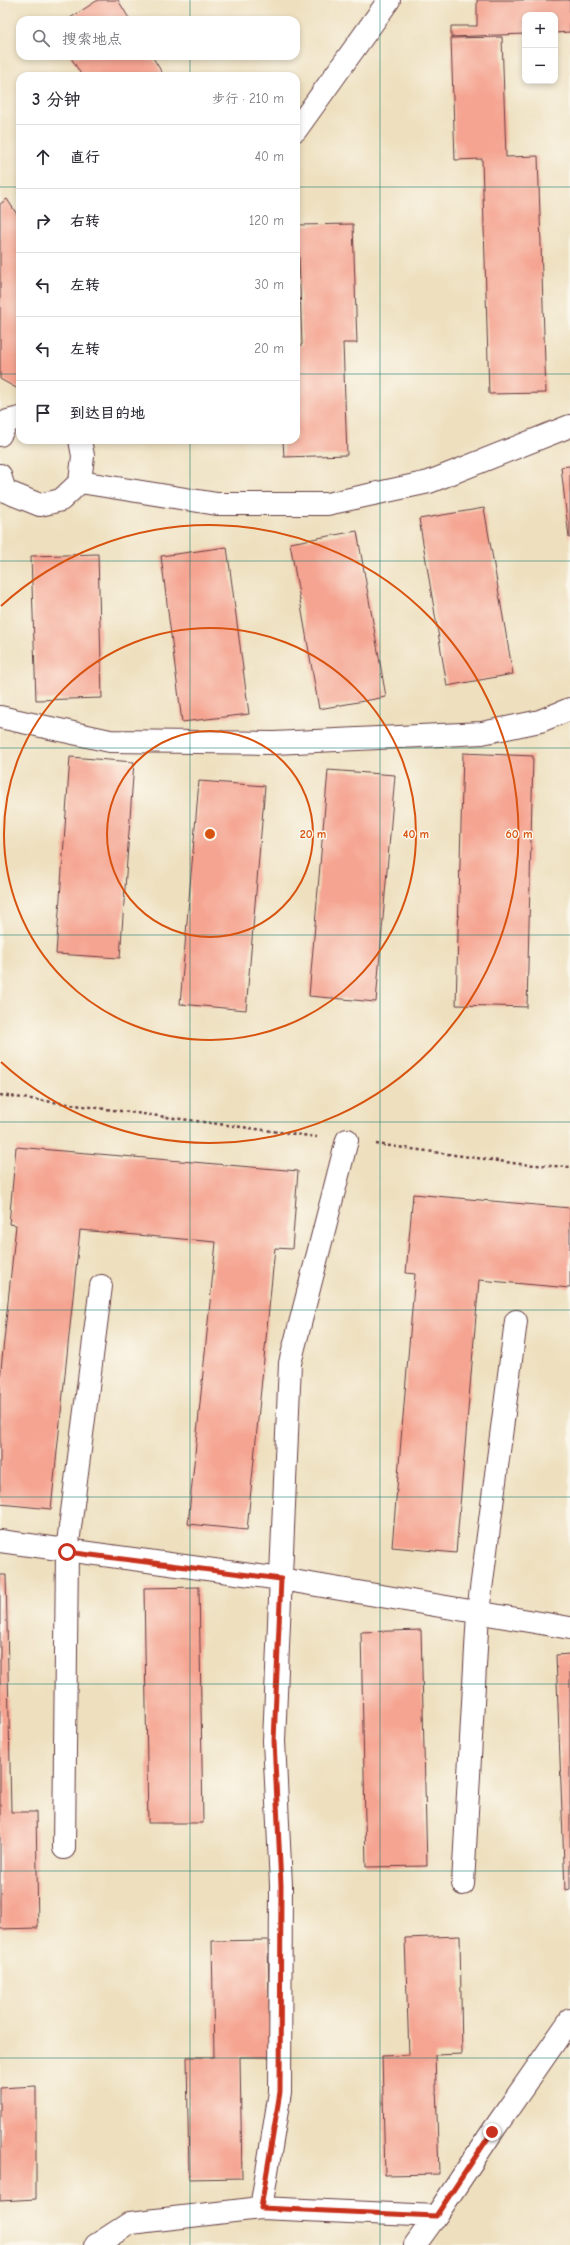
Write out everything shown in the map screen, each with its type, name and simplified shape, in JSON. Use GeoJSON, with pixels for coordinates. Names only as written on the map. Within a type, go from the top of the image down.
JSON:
{"type":"FeatureCollection","features":[{"type":"Feature","properties":{"kind":"street"},"geometry":{"type":"LineString","coordinates":[[300,124],[389,0]]}},
{"type":"Feature","properties":{"kind":"street"},"geometry":{"type":"LineString","coordinates":[[0,434],[8,421],[16,419]]}},
{"type":"Feature","properties":{"kind":"street"},"geometry":{"type":"LineString","coordinates":[[80,482],[217,504],[327,504],[428,482],[570,426]]}},
{"type":"Feature","properties":{"kind":"street"},"geometry":{"type":"LineString","coordinates":[[2,490],[40,505],[61,500],[80,482],[83,456],[81,444]]}},
{"type":"Feature","properties":{"kind":"street"},"geometry":{"type":"LineString","coordinates":[[0,717],[110,741],[274,743],[482,733],[540,721],[570,709]]}},
{"type":"Feature","properties":{"kind":"street"},"geometry":{"type":"LineString","coordinates":[[261,2208],[280,2092],[281,1885],[274,1741],[290,1363],[347,1140]]}},
{"type":"Feature","properties":{"kind":"street"},"geometry":{"type":"LineString","coordinates":[[64,1848],[67,1552],[101,1286]]}},
{"type":"Feature","properties":{"kind":"street"},"geometry":{"type":"LineString","coordinates":[[463,1884],[478,1612],[516,1321]]}},
{"type":"Feature","properties":{"kind":"street"},"geometry":{"type":"LineString","coordinates":[[0,1541],[67,1552],[281,1579],[570,1628]]}},
{"type":"Feature","properties":{"kind":"street"},"geometry":{"type":"LineString","coordinates":[[415,2245],[570,2020]]}},
{"type":"Feature","properties":{"kind":"street"},"geometry":{"type":"LineString","coordinates":[[96,2245],[130,2223],[261,2208],[436,2216]]}},
{"type":"Feature","properties":{"kind":"path"},"geometry":{"type":"LineString","coordinates":[[0,1095],[520,1164],[570,1167]]}},
{"type":"Feature","properties":{"kind":"building"},"geometry":{"type":"Polygon","coordinates":[[[98,0],[118,0],[128,16],[73,16],[98,0]]]}},
{"type":"Feature","properties":{"kind":"building"},"geometry":{"type":"Polygon","coordinates":[[[477,0],[570,0],[570,32],[558,33],[558,12],[522,12],[522,34],[451,37],[451,26],[477,26],[477,0]]]}},
{"type":"Feature","properties":{"kind":"building"},"geometry":{"type":"Polygon","coordinates":[[[502,37],[506,157],[538,156],[546,393],[489,394],[482,159],[455,160],[451,38],[502,37]]]}},
{"type":"Feature","properties":{"kind":"building"},"geometry":{"type":"Polygon","coordinates":[[[72,60],[154,60],[162,72],[80,72],[72,60]]]}},
{"type":"Feature","properties":{"kind":"building"},"geometry":{"type":"Polygon","coordinates":[[[7,199],[16,213],[16,388],[0,379],[0,204],[7,199]]]}},
{"type":"Feature","properties":{"kind":"building"},"geometry":{"type":"Polygon","coordinates":[[[353,224],[357,343],[343,343],[347,455],[284,457],[283,444],[300,444],[300,345],[302,345],[300,225],[353,224]]]}},
{"type":"Feature","properties":{"kind":"building"},"geometry":{"type":"Polygon","coordinates":[[[570,466],[570,538],[569,538],[561,467],[570,466]]]}},
{"type":"Feature","properties":{"kind":"building"},"geometry":{"type":"Polygon","coordinates":[[[484,508],[513,674],[447,686],[419,519],[484,508]]]}},
{"type":"Feature","properties":{"kind":"building"},"geometry":{"type":"Polygon","coordinates":[[[357,531],[386,697],[319,709],[290,543],[357,531]]]}},
{"type":"Feature","properties":{"kind":"building"},"geometry":{"type":"Polygon","coordinates":[[[227,547],[249,714],[182,722],[161,556],[227,547]]]}},
{"type":"Feature","properties":{"kind":"building"},"geometry":{"type":"Polygon","coordinates":[[[98,554],[102,698],[36,700],[31,556],[98,554]]]}},
{"type":"Feature","properties":{"kind":"building"},"geometry":{"type":"Polygon","coordinates":[[[463,753],[533,756],[527,1007],[456,1005],[463,753]]]}},
{"type":"Feature","properties":{"kind":"building"},"geometry":{"type":"Polygon","coordinates":[[[70,757],[134,762],[120,958],[56,954],[70,757]]]}},
{"type":"Feature","properties":{"kind":"building"},"geometry":{"type":"Polygon","coordinates":[[[328,770],[395,775],[376,1002],[309,996],[328,770]]]}},
{"type":"Feature","properties":{"kind":"building"},"geometry":{"type":"Polygon","coordinates":[[[199,781],[265,786],[246,1010],[180,1004],[199,781]]]}},
{"type":"Feature","properties":{"kind":"building"},"geometry":{"type":"Polygon","coordinates":[[[16,1147],[298,1171],[292,1249],[275,1248],[247,1530],[188,1524],[216,1242],[80,1230],[51,1509],[0,1504],[0,1379],[16,1225],[9,1224],[16,1147]]]}},
{"type":"Feature","properties":{"kind":"building"},"geometry":{"type":"Polygon","coordinates":[[[413,1194],[570,1208],[570,1288],[479,1280],[456,1553],[392,1547],[415,1274],[406,1273],[413,1194]]]}},
{"type":"Feature","properties":{"kind":"building"},"geometry":{"type":"Polygon","coordinates":[[[0,1575],[6,1575],[11,1812],[36,1812],[38,1928],[0,1929],[0,1575]]]}},
{"type":"Feature","properties":{"kind":"building"},"geometry":{"type":"Polygon","coordinates":[[[199,1587],[203,1823],[148,1823],[144,1588],[199,1587]]]}},
{"type":"Feature","properties":{"kind":"building"},"geometry":{"type":"Polygon","coordinates":[[[421,1630],[427,1866],[366,1867],[361,1632],[421,1630]]]}},
{"type":"Feature","properties":{"kind":"building"},"geometry":{"type":"Polygon","coordinates":[[[570,1654],[570,1889],[565,1890],[556,1655],[570,1654]]]}},
{"type":"Feature","properties":{"kind":"building"},"geometry":{"type":"Polygon","coordinates":[[[460,1936],[462,2054],[435,2055],[439,2174],[385,2175],[382,2056],[409,2055],[405,1938],[460,1936]]]}},
{"type":"Feature","properties":{"kind":"building"},"geometry":{"type":"Polygon","coordinates":[[[268,1940],[270,2057],[240,2057],[242,2178],[189,2179],[187,2057],[214,2057],[212,1941],[268,1940]]]}},
{"type":"Feature","properties":{"kind":"building"},"geometry":{"type":"Polygon","coordinates":[[[36,2086],[36,2199],[0,2201],[0,2088],[36,2086]]]}},
{"type":"Feature","properties":{"kind":"route"},"geometry":{"type":"LineString","coordinates":[[67,1552],[281,1579],[274,1741],[281,1885],[280,2092],[261,2208],[436,2216],[492,2132]]}}]}
